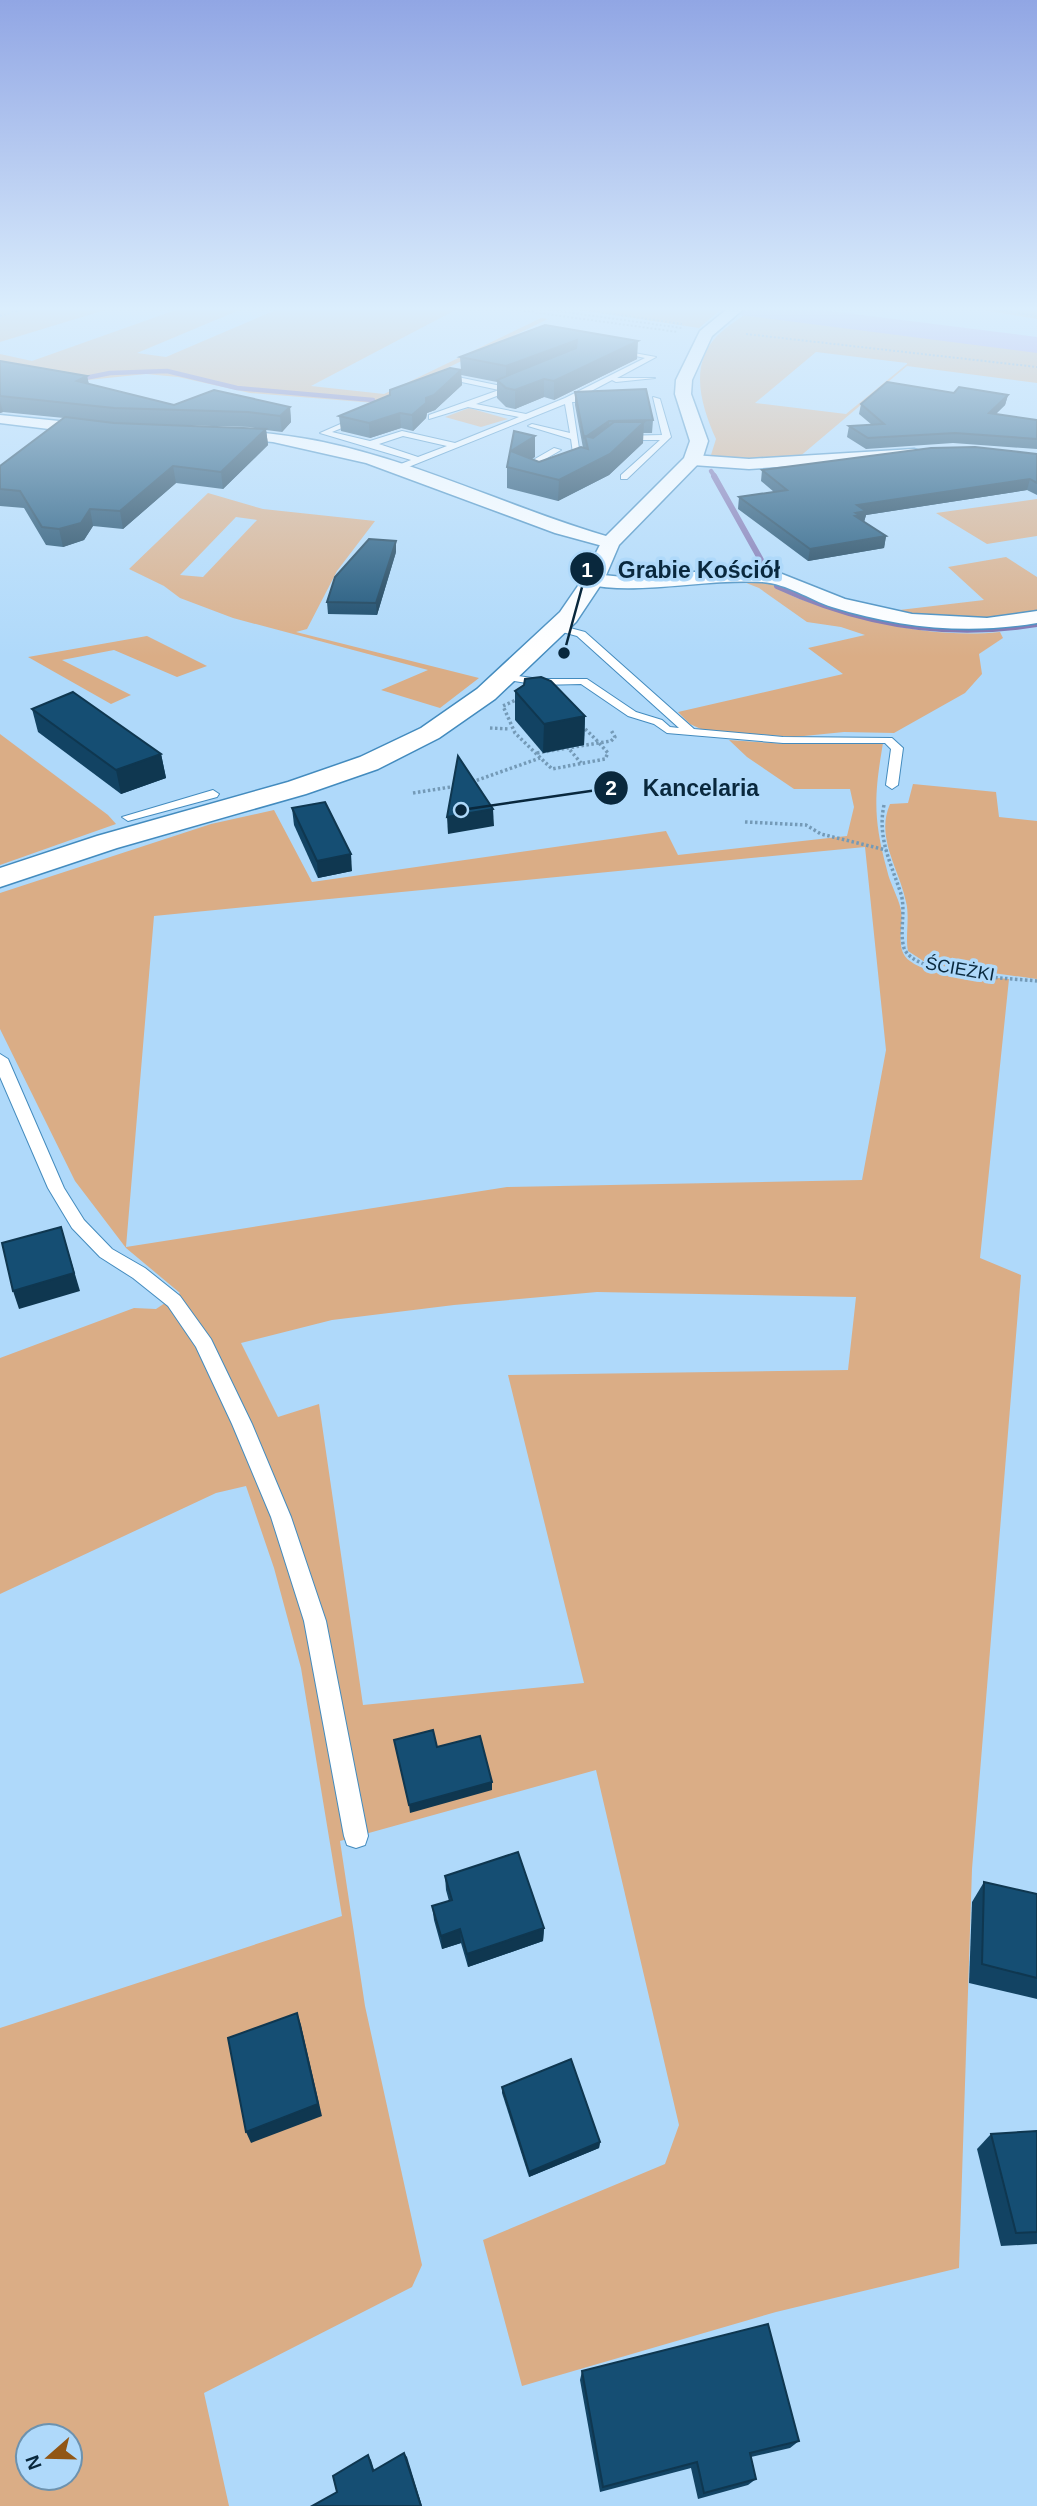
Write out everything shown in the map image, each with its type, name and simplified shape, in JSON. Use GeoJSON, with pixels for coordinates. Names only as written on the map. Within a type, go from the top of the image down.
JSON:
{"type":"FeatureCollection","features":[{"type":"Feature","properties":{"kind":"street"},"geometry":{"type":"LineString","coordinates":[[36,423],[117,432]]}},
{"type":"Feature","properties":{"kind":"street"},"geometry":{"type":"LineString","coordinates":[[0,878],[107,842],[297,788],[369,763],[430,733],[505,677],[559,628],[593,580],[610,543],[692,460],[698,448],[699,436],[694,423]]}},
{"type":"Feature","properties":{"kind":"street"},"geometry":{"type":"LineString","coordinates":[[202,434],[295,440],[351,452],[610,543]]}},
{"type":"Feature","properties":{"kind":"street"},"geometry":{"type":"LineString","coordinates":[[692,460],[749,464],[931,453]]}},
{"type":"Feature","properties":{"kind":"street"},"geometry":{"type":"LineString","coordinates":[[593,580],[620,583],[722,575],[750,576],[783,580],[848,606],[925,620],[991,624],[1037,617]]}},
{"type":"Feature","properties":{"kind":"lane"},"geometry":{"type":"LineString","coordinates":[[347,423],[324,433],[371,443],[419,460]]}},
{"type":"Feature","properties":{"kind":"lane"},"geometry":{"type":"LineString","coordinates":[[396,469],[508,423]]}},
{"type":"Feature","properties":{"kind":"lane"},"geometry":{"type":"LineString","coordinates":[[572,423],[577,453]]}},
{"type":"Feature","properties":{"kind":"lane"},"geometry":{"type":"LineString","coordinates":[[663,423],[667,437]]}},
{"type":"Feature","properties":{"kind":"lane"},"geometry":{"type":"LineString","coordinates":[[532,426],[574,437]]}},
{"type":"Feature","properties":{"kind":"lane"},"geometry":{"type":"LineString","coordinates":[[371,443],[402,433],[456,445]]}},
{"type":"Feature","properties":{"kind":"lane"},"geometry":{"type":"LineString","coordinates":[[610,438],[667,437]]}},
{"type":"Feature","properties":{"kind":"lane"},"geometry":{"type":"LineString","coordinates":[[624,477],[667,437]]}},
{"type":"Feature","properties":{"kind":"lane"},"geometry":{"type":"LineString","coordinates":[[531,474],[517,471],[557,450]]}},
{"type":"Feature","properties":{"kind":"lane"},"geometry":{"type":"LineString","coordinates":[[559,628],[580,634],[691,732]]}},
{"type":"Feature","properties":{"kind":"lane"},"geometry":{"type":"LineString","coordinates":[[505,677],[539,682],[583,681],[632,714],[658,722],[667,730],[783,740],[865,737],[888,740],[897,748],[892,785]]}},
{"type":"Feature","properties":{"kind":"lane"},"geometry":{"type":"LineString","coordinates":[[128,817],[213,794]]}},
{"type":"Feature","properties":{"kind":"lane"},"geometry":{"type":"LineString","coordinates":[[0,1059],[56,1188],[78,1224],[106,1253],[139,1273],[174,1301],[204,1345],[242,1424],[281,1517],[315,1621],[356,1836]]}},
{"type":"Feature","properties":{"kind":"path"},"geometry":{"type":"LineString","coordinates":[[529,699],[554,706],[574,717],[608,754],[605,759],[552,769],[536,753],[511,729],[503,706],[509,702],[529,699]]}},
{"type":"Feature","properties":{"kind":"path"},"geometry":{"type":"LineString","coordinates":[[536,753],[570,750],[613,737]]}},
{"type":"Feature","properties":{"kind":"path"},"geometry":{"type":"LineString","coordinates":[[570,750],[581,763]]}},
{"type":"Feature","properties":{"kind":"path"},"geometry":{"type":"LineString","coordinates":[[413,793],[467,784],[540,758]]}},
{"type":"Feature","properties":{"kind":"path","name":"ŚCIEŻKI"},"geometry":{"type":"LineString","coordinates":[[882,811],[891,875],[903,902],[906,922],[904,947],[908,956],[935,968],[1037,981]]}},
{"type":"Feature","properties":{"kind":"path"},"geometry":{"type":"LineString","coordinates":[[745,822],[806,825],[821,834],[886,850]]}},
{"type":"Feature","properties":{"kind":"shaded area"},"geometry":{"type":"Polygon","coordinates":[[[466,423],[495,423],[481,427],[466,423]]]}},
{"type":"Feature","properties":{"kind":"shaded area"},"geometry":{"type":"Polygon","coordinates":[[[710,423],[840,423],[798,458],[718,458],[711,455],[716,439],[710,423]]]}},
{"type":"Feature","properties":{"kind":"shaded area"},"geometry":{"type":"Polygon","coordinates":[[[208,493],[263,509],[375,521],[337,571],[307,629],[296,632],[479,678],[440,708],[381,690],[428,670],[233,618],[180,598],[164,586],[129,569],[208,493]],[[236,517],[180,575],[203,577],[257,520],[236,517]]]}},
{"type":"Feature","properties":{"kind":"shaded area"},"geometry":{"type":"Polygon","coordinates":[[[1037,499],[1037,536],[987,544],[936,513],[1037,499]]]}},
{"type":"Feature","properties":{"kind":"shaded area"},"geometry":{"type":"Polygon","coordinates":[[[1006,557],[1037,577],[1037,611],[998,617],[964,618],[891,611],[984,600],[948,567],[1006,557]]]}},
{"type":"Feature","properties":{"kind":"shaded area"},"geometry":{"type":"Polygon","coordinates":[[[736,579],[768,583],[797,598],[871,621],[948,633],[1000,632],[1003,638],[979,654],[982,674],[965,693],[894,733],[844,732],[794,737],[703,730],[690,724],[678,712],[843,674],[808,648],[865,635],[841,627],[807,622],[759,588],[736,579]]]}},
{"type":"Feature","properties":{"kind":"shaded area"},"geometry":{"type":"Polygon","coordinates":[[[147,636],[207,666],[177,677],[114,650],[62,660],[131,695],[111,704],[28,657],[147,636]]]}},
{"type":"Feature","properties":{"kind":"shaded area"},"geometry":{"type":"Polygon","coordinates":[[[0,734],[108,815],[116,824],[0,865],[0,734]]]}},
{"type":"Feature","properties":{"kind":"shaded area"},"geometry":{"type":"Polygon","coordinates":[[[729,740],[786,744],[883,743],[878,778],[877,821],[888,875],[901,910],[902,951],[910,961],[932,971],[1009,979],[980,1258],[1021,1275],[972,1869],[959,2268],[776,2312],[522,2386],[483,2240],[665,2164],[679,2125],[596,1770],[340,1841],[365,2006],[422,2265],[412,2287],[204,2393],[229,2506],[0,2506],[0,2028],[342,1916],[301,1668],[274,1568],[246,1486],[216,1493],[0,1594],[0,1358],[134,1308],[156,1309],[180,1293],[126,1248],[75,1181],[0,1029],[0,893],[211,824],[274,810],[312,882],[666,831],[678,855],[847,836],[854,807],[850,789],[794,789],[747,757],[729,740]],[[865,847],[154,916],[126,1247],[507,1187],[862,1180],[886,1050],[865,847]],[[597,1292],[332,1320],[241,1343],[278,1417],[319,1404],[363,1705],[584,1683],[508,1375],[848,1370],[856,1297],[597,1292]]]}},
{"type":"Feature","properties":{"kind":"shaded area"},"geometry":{"type":"Polygon","coordinates":[[[913,784],[996,792],[999,817],[1037,821],[1037,979],[928,964],[908,951],[906,902],[890,854],[885,829],[890,804],[908,803],[913,784]]]}},
{"type":"Feature","properties":{"kind":"building"},"geometry":{"type":"Polygon","coordinates":[[[57,423],[266,429],[221,472],[173,466],[120,511],[90,509],[81,523],[59,529],[42,527],[20,491],[0,489],[0,466],[57,423]]]}},
{"type":"Feature","properties":{"kind":"building"},"geometry":{"type":"Polygon","coordinates":[[[581,423],[606,423],[584,438],[581,423]]]}},
{"type":"Feature","properties":{"kind":"building"},"geometry":{"type":"Polygon","coordinates":[[[613,423],[643,423],[610,454],[559,480],[507,467],[514,431],[535,436],[511,451],[539,462],[581,447],[588,449],[585,436],[593,438],[613,423]]]}},
{"type":"Feature","properties":{"kind":"building"},"geometry":{"type":"Polygon","coordinates":[[[1037,423],[1037,439],[955,433],[868,438],[849,426],[1037,423]]]}},
{"type":"Feature","properties":{"kind":"building"},"geometry":{"type":"Polygon","coordinates":[[[975,447],[1037,454],[1037,483],[1030,479],[857,505],[866,511],[856,513],[860,515],[855,516],[886,536],[810,549],[739,497],[787,490],[762,470],[931,448],[975,447]]]}},
{"type":"Feature","properties":{"kind":"building"},"geometry":{"type":"Polygon","coordinates":[[[369,539],[396,541],[376,603],[327,602],[335,577],[369,539]]]}},
{"type":"Feature","properties":{"kind":"building"},"geometry":{"type":"Polygon","coordinates":[[[541,677],[551,681],[585,716],[544,724],[515,691],[524,685],[525,679],[541,677]]]}},
{"type":"Feature","properties":{"kind":"building"},"geometry":{"type":"Polygon","coordinates":[[[73,692],[161,754],[116,770],[32,709],[73,692]]]}},
{"type":"Feature","properties":{"kind":"building"},"geometry":{"type":"Polygon","coordinates":[[[458,756],[493,809],[447,817],[458,756]]]}},
{"type":"Feature","properties":{"kind":"building"},"geometry":{"type":"Polygon","coordinates":[[[325,802],[351,854],[317,861],[292,808],[325,802]]]}},
{"type":"Feature","properties":{"kind":"building"},"geometry":{"type":"Polygon","coordinates":[[[61,1227],[74,1273],[13,1291],[2,1243],[61,1227]]]}},
{"type":"Feature","properties":{"kind":"building"},"geometry":{"type":"Polygon","coordinates":[[[433,1730],[437,1747],[480,1736],[492,1782],[409,1805],[394,1740],[433,1730]]]}},
{"type":"Feature","properties":{"kind":"building"},"geometry":{"type":"Polygon","coordinates":[[[518,1852],[544,1928],[467,1954],[460,1929],[441,1936],[432,1906],[452,1900],[445,1876],[518,1852]]]}},
{"type":"Feature","properties":{"kind":"building"},"geometry":{"type":"Polygon","coordinates":[[[984,1882],[1037,1894],[1037,1978],[982,1964],[984,1882]]]}},
{"type":"Feature","properties":{"kind":"building"},"geometry":{"type":"Polygon","coordinates":[[[297,2013],[318,2104],[246,2132],[228,2038],[297,2013]]]}},
{"type":"Feature","properties":{"kind":"building"},"geometry":{"type":"Polygon","coordinates":[[[571,2059],[600,2142],[529,2172],[502,2087],[571,2059]]]}},
{"type":"Feature","properties":{"kind":"building"},"geometry":{"type":"Polygon","coordinates":[[[1037,2131],[1037,2232],[1016,2233],[991,2134],[1037,2131]]]}},
{"type":"Feature","properties":{"kind":"building"},"geometry":{"type":"Polygon","coordinates":[[[768,2324],[799,2441],[750,2453],[756,2479],[704,2493],[697,2462],[603,2487],[582,2371],[768,2324]]]}},
{"type":"Feature","properties":{"kind":"building"},"geometry":{"type":"Polygon","coordinates":[[[404,2453],[421,2506],[312,2506],[337,2492],[333,2476],[368,2455],[373,2471],[404,2453]]]}},
{"type":"Feature","properties":{"kind":"waterway"},"geometry":{"type":"LineString","coordinates":[[711,471],[715,477]]}},
{"type":"Feature","properties":{"kind":"waterway"},"geometry":{"type":"LineString","coordinates":[[714,476],[766,569]]}},
{"type":"Feature","properties":{"kind":"waterway"},"geometry":{"type":"LineString","coordinates":[[777,586],[840,610],[904,625],[970,630],[1037,624]]}},
{"type":"Feature","properties":{"kind":"place","name":"Grabie Kościół"},"geometry":{"type":"Point","coordinates":[564,653]}},
{"type":"Feature","properties":{"kind":"place","name":"Kancelaria"},"geometry":{"type":"Point","coordinates":[461,810]}}]}
